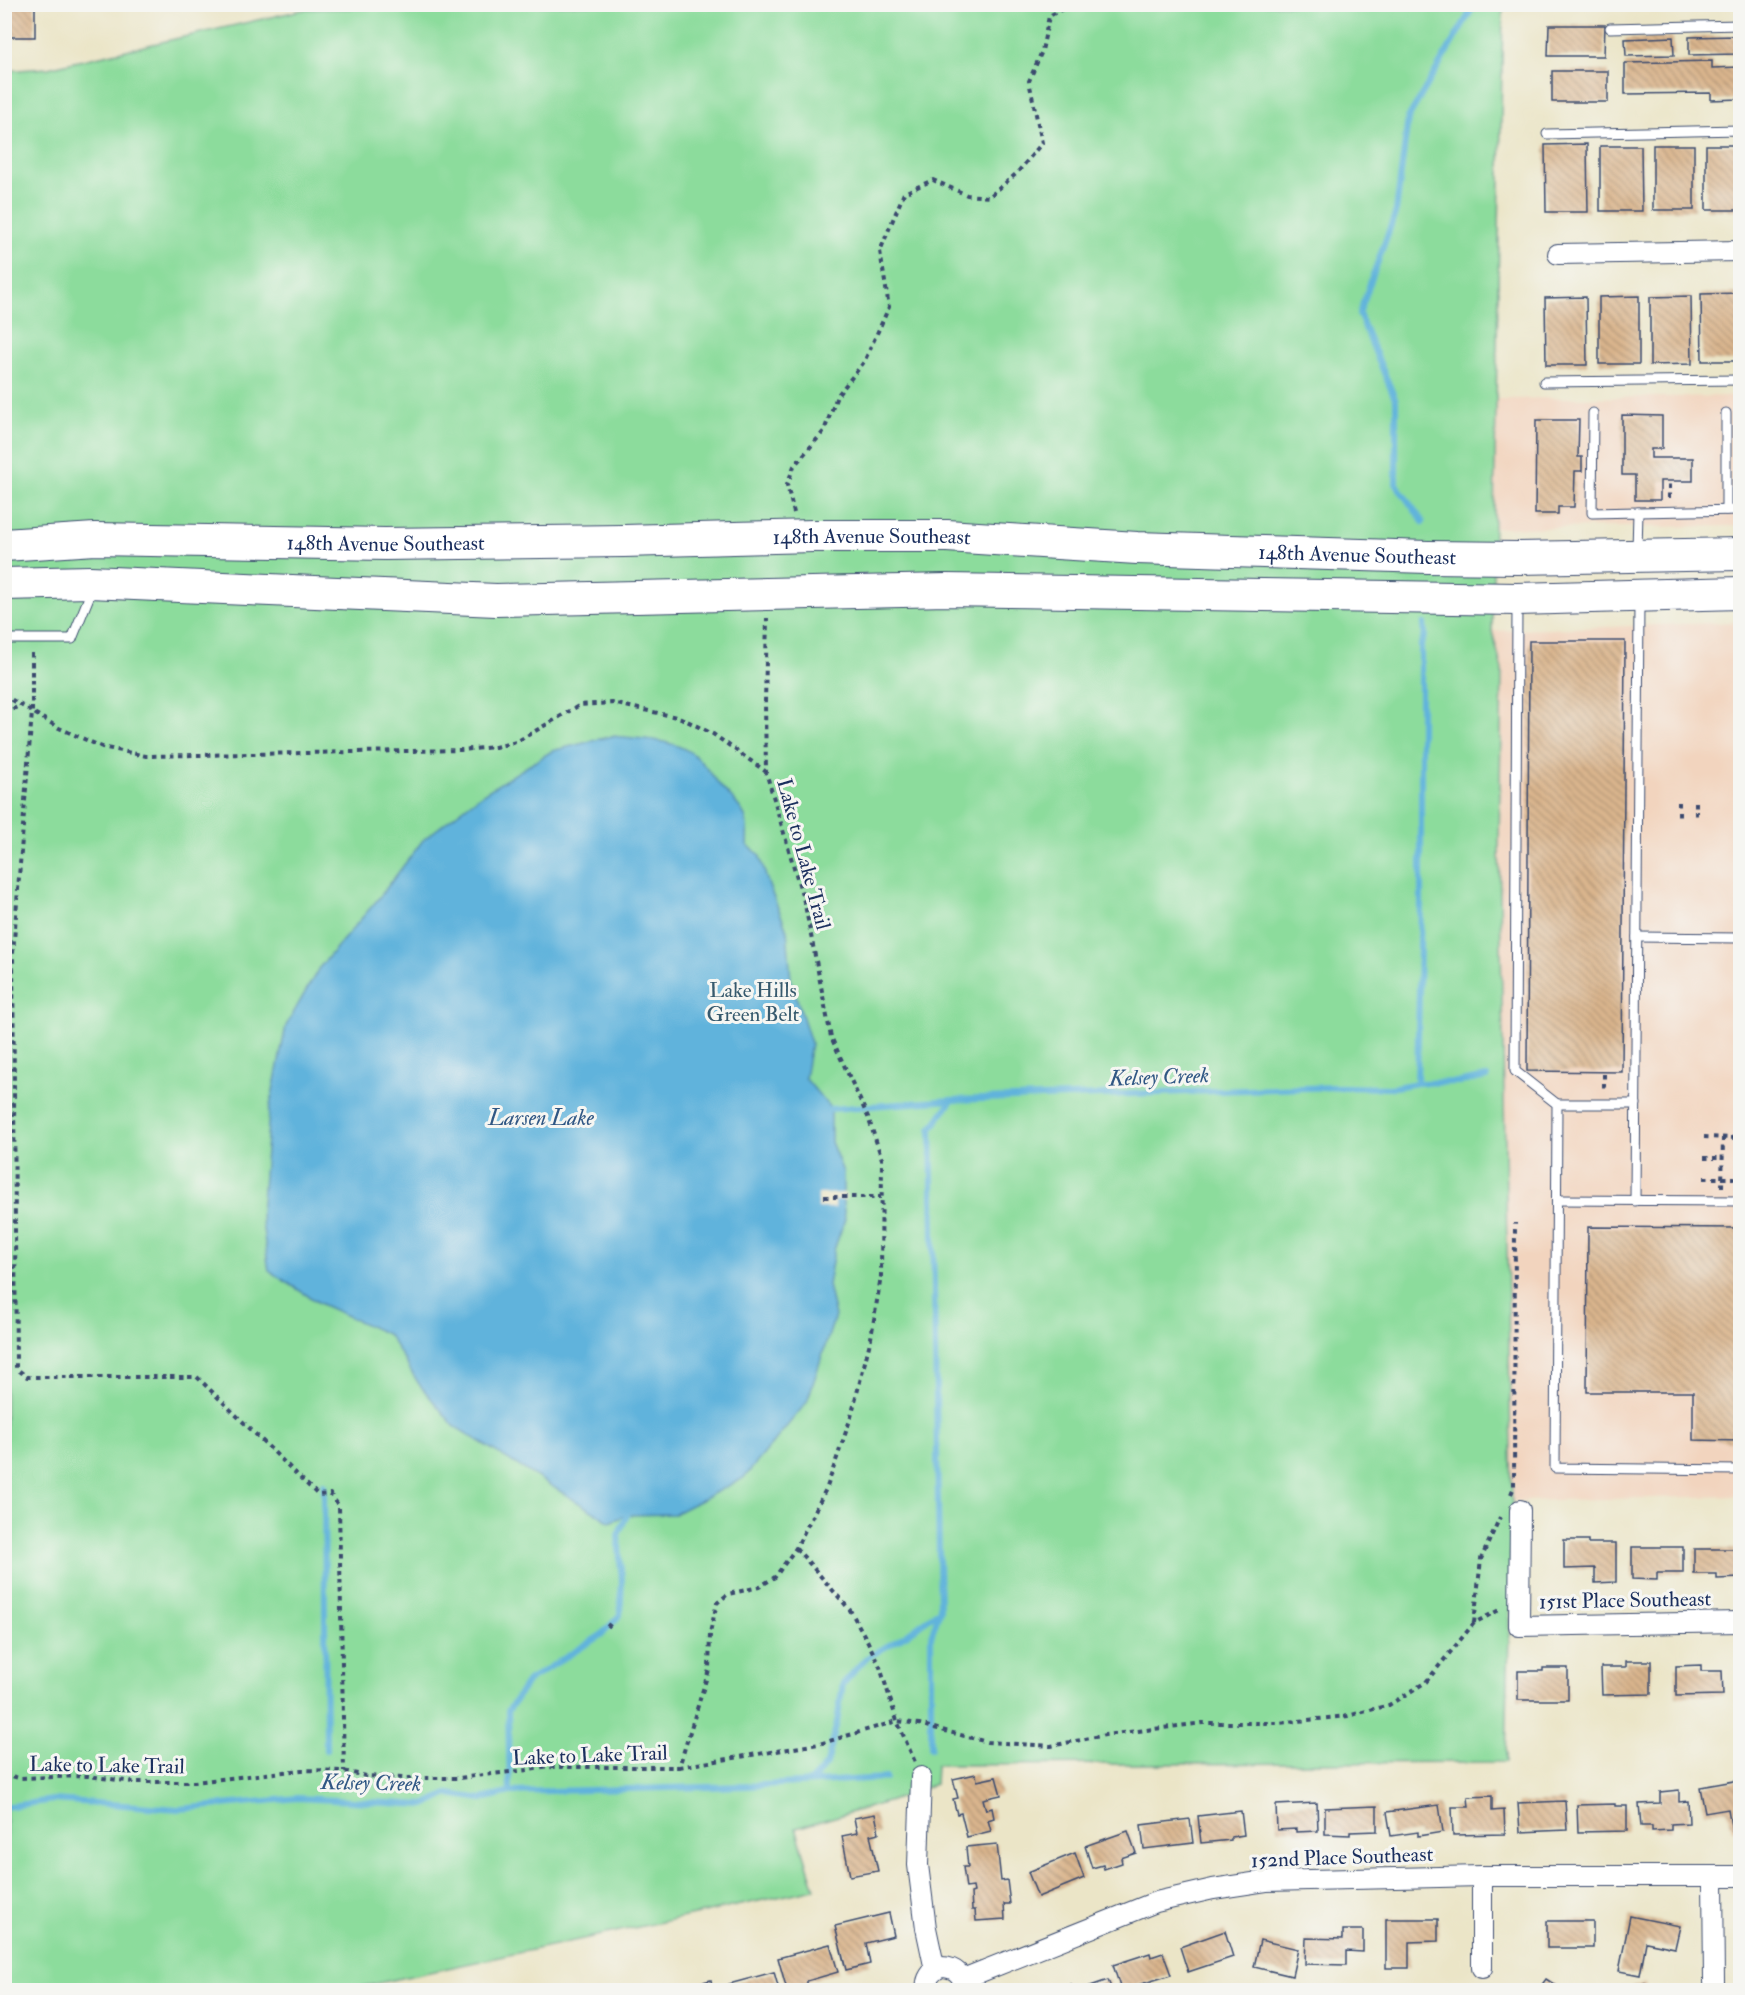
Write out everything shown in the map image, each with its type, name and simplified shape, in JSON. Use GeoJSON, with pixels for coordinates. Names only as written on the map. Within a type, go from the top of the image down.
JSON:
{"type":"FeatureCollection","features":[{"type":"Feature","properties":{"kind":"main road","name":"148th Avenue Southeast"},"geometry":{"type":"LineString","coordinates":[[4,545],[95,539],[385,544],[947,536],[1137,548],[1428,557],[1740,554]]}},
{"type":"Feature","properties":{"kind":"main road"},"geometry":{"type":"LineString","coordinates":[[339,594],[374,590],[390,578],[393,565],[391,554],[385,544]]}},
{"type":"Feature","properties":{"kind":"main road"},"geometry":{"type":"LineString","coordinates":[[1113,594],[1104,587],[1099,577],[1101,565],[1112,555],[1137,548]]}},
{"type":"Feature","properties":{"kind":"main road","name":"148th Avenue Southeast"},"geometry":{"type":"LineString","coordinates":[[4,584],[90,582],[496,600],[947,590],[1517,598],[1740,593]]}},
{"type":"Feature","properties":{"kind":"street"},"geometry":{"type":"LineString","coordinates":[[1558,254],[1740,251]]}},
{"type":"Feature","properties":{"kind":"street","name":"151st Place Southeast"},"geometry":{"type":"LineString","coordinates":[[1511,1506],[1519,1626],[1740,1622]]}},
{"type":"Feature","properties":{"kind":"street"},"geometry":{"type":"LineString","coordinates":[[921,1777],[918,1865],[926,1928],[935,1970]]}},
{"type":"Feature","properties":{"kind":"street"},"geometry":{"type":"LineString","coordinates":[[1482,1876],[1482,1968]]}},
{"type":"Feature","properties":{"kind":"street","name":"152nd Place Southeast"},"geometry":{"type":"LineString","coordinates":[[963,1984],[1156,1902],[1213,1889],[1266,1881],[1482,1876],[1740,1876]]}},
{"type":"Feature","properties":{"kind":"street"},"geometry":{"type":"LineString","coordinates":[[1713,1876],[1714,1982]]}},
{"type":"Feature","properties":{"kind":"street"},"geometry":{"type":"LineString","coordinates":[[927,1990],[927,1979],[941,1967],[954,1969],[963,1984]]}},
{"type":"Feature","properties":{"kind":"lane"},"geometry":{"type":"LineString","coordinates":[[1610,28],[1740,25]]}},
{"type":"Feature","properties":{"kind":"lane"},"geometry":{"type":"LineString","coordinates":[[1546,134],[1740,130]]}},
{"type":"Feature","properties":{"kind":"lane"},"geometry":{"type":"LineString","coordinates":[[1544,382],[1740,380]]}},
{"type":"Feature","properties":{"kind":"lane"},"geometry":{"type":"LineString","coordinates":[[1593,413],[1592,513],[1740,510]]}},
{"type":"Feature","properties":{"kind":"lane"},"geometry":{"type":"LineString","coordinates":[[1726,413],[1726,510]]}},
{"type":"Feature","properties":{"kind":"lane"},"geometry":{"type":"LineString","coordinates":[[1636,556],[1638,512]]}},
{"type":"Feature","properties":{"kind":"lane"},"geometry":{"type":"LineString","coordinates":[[5,639],[72,639],[90,597],[90,582]]}},
{"type":"Feature","properties":{"kind":"lane"},"geometry":{"type":"LineString","coordinates":[[1635,1201],[1639,596]]}},
{"type":"Feature","properties":{"kind":"lane"},"geometry":{"type":"LineString","coordinates":[[1517,598],[1515,1071],[1557,1104],[1636,1104]]}},
{"type":"Feature","properties":{"kind":"lane"},"geometry":{"type":"LineString","coordinates":[[1637,938],[1740,938]]}},
{"type":"Feature","properties":{"kind":"lane"},"geometry":{"type":"LineString","coordinates":[[1557,1104],[1555,1468],[1740,1470]]}},
{"type":"Feature","properties":{"kind":"lane"},"geometry":{"type":"LineString","coordinates":[[1557,1200],[1740,1201]]}},
{"type":"Feature","properties":{"kind":"path"},"geometry":{"type":"LineString","coordinates":[[795,514],[787,485],[794,466],[824,431],[837,396],[864,362],[889,307],[880,251],[904,193],[933,180],[966,195],[989,197],[1017,173],[1042,143],[1029,81],[1042,51],[1049,16],[1072,4]]}},
{"type":"Feature","properties":{"kind":"path"},"geometry":{"type":"LineString","coordinates":[[1669,484],[1669,502]]}},
{"type":"Feature","properties":{"kind":"path","name":"Lake to Lake Trail"},"geometry":{"type":"LineString","coordinates":[[4,1774],[19,1778],[88,1776],[133,1782],[195,1782],[302,1770],[344,1771],[366,1776],[404,1778],[458,1778],[553,1767],[679,1767],[709,1670],[710,1634],[717,1603],[728,1594],[759,1587],[775,1577],[796,1548],[827,1487],[851,1417],[871,1338],[881,1276],[882,1159],[868,1117],[831,1037],[805,905],[766,772],[767,613]]}},
{"type":"Feature","properties":{"kind":"path"},"geometry":{"type":"LineString","coordinates":[[4,670],[5,639]]}},
{"type":"Feature","properties":{"kind":"path"},"geometry":{"type":"LineString","coordinates":[[31,639],[32,712],[13,953],[16,1368],[27,1377],[197,1377],[318,1495],[330,1494],[339,1506],[344,1771]]}},
{"type":"Feature","properties":{"kind":"path"},"geometry":{"type":"LineString","coordinates":[[4,694],[59,728],[102,747],[146,756],[461,750],[495,747],[516,742],[580,705],[612,703],[681,718],[713,734],[766,772]]}},
{"type":"Feature","properties":{"kind":"path"},"geometry":{"type":"LineString","coordinates":[[4,713],[22,705]]}},
{"type":"Feature","properties":{"kind":"path"},"geometry":{"type":"LineString","coordinates":[[1679,802],[1679,817]]}},
{"type":"Feature","properties":{"kind":"path"},"geometry":{"type":"LineString","coordinates":[[1695,802],[1695,817]]}},
{"type":"Feature","properties":{"kind":"path"},"geometry":{"type":"LineString","coordinates":[[1604,1074],[1604,1092]]}},
{"type":"Feature","properties":{"kind":"path"},"geometry":{"type":"LineString","coordinates":[[1704,1137],[1736,1138]]}},
{"type":"Feature","properties":{"kind":"path"},"geometry":{"type":"LineString","coordinates":[[1722,1187],[1723,1138]]}},
{"type":"Feature","properties":{"kind":"path"},"geometry":{"type":"LineString","coordinates":[[1704,1158],[1723,1158]]}},
{"type":"Feature","properties":{"kind":"path"},"geometry":{"type":"LineString","coordinates":[[1704,1178],[1736,1178]]}},
{"type":"Feature","properties":{"kind":"path"},"geometry":{"type":"LineString","coordinates":[[824,1197],[881,1197]]}},
{"type":"Feature","properties":{"kind":"path"},"geometry":{"type":"LineString","coordinates":[[1474,1623],[1481,1559],[1511,1506],[1514,1487],[1515,1222]]}},
{"type":"Feature","properties":{"kind":"path"},"geometry":{"type":"LineString","coordinates":[[796,1548],[850,1610],[868,1642],[880,1667],[897,1721],[921,1777]]}},
{"type":"Feature","properties":{"kind":"path"},"geometry":{"type":"LineString","coordinates":[[679,1767],[819,1744],[897,1721],[946,1730],[987,1742],[1051,1746],[1105,1735],[1203,1724],[1278,1724],[1348,1716],[1389,1705],[1426,1682],[1474,1623],[1508,1606],[1519,1606]]}},
{"type":"Feature","properties":{"kind":"path"},"geometry":{"type":"LineString","coordinates":[[607,1624],[612,1628]]}},
{"type":"Feature","properties":{"kind":"shaded area"},"geometry":{"type":"Polygon","coordinates":[[[1740,396],[1740,526],[1494,528],[1496,399],[1740,396]]]}},
{"type":"Feature","properties":{"kind":"shaded area"},"geometry":{"type":"Polygon","coordinates":[[[1740,622],[1740,1496],[1512,1501],[1499,844],[1502,669],[1492,631],[1740,622]]]}},
{"type":"Feature","properties":{"kind":"green space","name":"Lake Hills Green Belt"},"geometry":{"type":"Polygon","coordinates":[[[658,4],[1503,5],[1492,631],[1502,669],[1499,844],[1512,1501],[1506,1762],[936,1765],[935,1784],[891,1801],[796,1828],[815,1889],[346,1990],[6,1990],[4,71],[48,68],[306,9],[658,4]]]}},
{"type":"Feature","properties":{"kind":"water","name":"Larsen Lake"},"geometry":{"type":"Polygon","coordinates":[[[612,736],[665,742],[693,754],[744,813],[747,845],[759,854],[787,930],[791,980],[811,1043],[805,1078],[831,1109],[831,1142],[843,1172],[845,1219],[834,1250],[828,1285],[835,1316],[807,1402],[744,1478],[674,1514],[627,1515],[610,1522],[454,1426],[419,1384],[389,1335],[319,1303],[269,1271],[261,1215],[269,1111],[286,1026],[319,968],[379,898],[423,840],[481,795],[552,751],[612,736]]]}},
{"type":"Feature","properties":{"kind":"pier"},"geometry":{"type":"Polygon","coordinates":[[[846,1193],[846,1200],[835,1200],[835,1208],[818,1208],[818,1194],[846,1193]]]}},
{"type":"Feature","properties":{"kind":"building"},"geometry":{"type":"Polygon","coordinates":[[[4,4],[35,4],[35,37],[9,37],[4,42],[4,4]]]}},
{"type":"Feature","properties":{"kind":"building"},"geometry":{"type":"Polygon","coordinates":[[[1549,25],[1605,25],[1604,56],[1548,56],[1549,25]]]}},
{"type":"Feature","properties":{"kind":"building"},"geometry":{"type":"Polygon","coordinates":[[[1737,36],[1737,54],[1689,55],[1689,37],[1737,36]]]}},
{"type":"Feature","properties":{"kind":"building"},"geometry":{"type":"Polygon","coordinates":[[[1673,37],[1674,55],[1626,56],[1625,39],[1673,37]]]}},
{"type":"Feature","properties":{"kind":"building"},"geometry":{"type":"Polygon","coordinates":[[[1712,61],[1712,68],[1740,67],[1740,99],[1711,100],[1711,93],[1625,94],[1625,63],[1712,61]]]}},
{"type":"Feature","properties":{"kind":"building"},"geometry":{"type":"Polygon","coordinates":[[[1552,71],[1608,71],[1608,102],[1552,102],[1552,71]]]}},
{"type":"Feature","properties":{"kind":"building"},"geometry":{"type":"Polygon","coordinates":[[[1587,144],[1588,212],[1546,212],[1545,145],[1587,144]]]}},
{"type":"Feature","properties":{"kind":"building"},"geometry":{"type":"Polygon","coordinates":[[[1653,145],[1694,145],[1694,210],[1653,210],[1653,145]]]}},
{"type":"Feature","properties":{"kind":"building"},"geometry":{"type":"Polygon","coordinates":[[[1706,145],[1740,145],[1740,210],[1706,210],[1706,145]]]}},
{"type":"Feature","properties":{"kind":"building"},"geometry":{"type":"Polygon","coordinates":[[[1600,146],[1641,146],[1642,211],[1600,211],[1600,146]]]}},
{"type":"Feature","properties":{"kind":"building"},"geometry":{"type":"Polygon","coordinates":[[[1740,293],[1740,361],[1702,361],[1701,294],[1740,293]]]}},
{"type":"Feature","properties":{"kind":"building"},"geometry":{"type":"Polygon","coordinates":[[[1639,296],[1639,364],[1599,364],[1599,297],[1639,296]]]}},
{"type":"Feature","properties":{"kind":"building"},"geometry":{"type":"Polygon","coordinates":[[[1691,296],[1692,364],[1650,365],[1650,297],[1691,296]]]}},
{"type":"Feature","properties":{"kind":"building"},"geometry":{"type":"Polygon","coordinates":[[[1586,297],[1587,365],[1546,365],[1545,298],[1586,297]]]}},
{"type":"Feature","properties":{"kind":"building"},"geometry":{"type":"Polygon","coordinates":[[[1622,415],[1662,416],[1662,449],[1651,449],[1651,458],[1693,458],[1693,481],[1660,481],[1660,500],[1635,500],[1635,475],[1622,475],[1622,415]]]}},
{"type":"Feature","properties":{"kind":"building"},"geometry":{"type":"Polygon","coordinates":[[[1536,420],[1579,420],[1578,457],[1582,457],[1582,471],[1575,471],[1574,507],[1558,507],[1558,514],[1535,514],[1536,420]]]}},
{"type":"Feature","properties":{"kind":"building"},"geometry":{"type":"Polygon","coordinates":[[[1529,641],[1625,641],[1622,1072],[1527,1071],[1529,641]]]}},
{"type":"Feature","properties":{"kind":"building"},"geometry":{"type":"Polygon","coordinates":[[[1588,1227],[1740,1228],[1740,1441],[1693,1440],[1693,1392],[1587,1392],[1588,1227]]]}},
{"type":"Feature","properties":{"kind":"building"},"geometry":{"type":"Polygon","coordinates":[[[1564,1540],[1616,1543],[1616,1582],[1595,1583],[1595,1568],[1564,1569],[1564,1540]]]}},
{"type":"Feature","properties":{"kind":"building"},"geometry":{"type":"Polygon","coordinates":[[[1632,1547],[1683,1547],[1683,1573],[1657,1573],[1657,1580],[1632,1579],[1632,1547]]]}},
{"type":"Feature","properties":{"kind":"building"},"geometry":{"type":"Polygon","coordinates":[[[1694,1549],[1740,1549],[1740,1578],[1717,1579],[1717,1574],[1694,1574],[1694,1549]]]}},
{"type":"Feature","properties":{"kind":"building"},"geometry":{"type":"Polygon","coordinates":[[[1626,1661],[1651,1661],[1651,1694],[1602,1695],[1601,1667],[1626,1667],[1626,1661]]]}},
{"type":"Feature","properties":{"kind":"building"},"geometry":{"type":"Polygon","coordinates":[[[1701,1665],[1701,1671],[1722,1671],[1723,1695],[1676,1696],[1676,1666],[1701,1665]]]}},
{"type":"Feature","properties":{"kind":"building"},"geometry":{"type":"Polygon","coordinates":[[[1543,1668],[1568,1668],[1568,1700],[1518,1700],[1518,1671],[1543,1671],[1543,1668]]]}},
{"type":"Feature","properties":{"kind":"building"},"geometry":{"type":"Polygon","coordinates":[[[976,1774],[977,1781],[996,1777],[1001,1795],[983,1799],[986,1810],[992,1808],[994,1818],[988,1820],[991,1831],[967,1837],[961,1813],[957,1814],[953,1799],[958,1798],[953,1779],[976,1774]]]}},
{"type":"Feature","properties":{"kind":"building"},"geometry":{"type":"Polygon","coordinates":[[[1740,1780],[1740,1829],[1732,1831],[1728,1809],[1705,1813],[1700,1787],[1740,1780]]]}},
{"type":"Feature","properties":{"kind":"building"},"geometry":{"type":"Polygon","coordinates":[[[1679,1790],[1679,1802],[1688,1801],[1689,1823],[1671,1824],[1671,1830],[1652,1831],[1652,1826],[1641,1826],[1639,1804],[1660,1803],[1660,1792],[1679,1790]]]}},
{"type":"Feature","properties":{"kind":"building"},"geometry":{"type":"Polygon","coordinates":[[[1492,1796],[1492,1811],[1504,1810],[1505,1834],[1453,1835],[1452,1807],[1469,1807],[1468,1797],[1492,1796]]]}},
{"type":"Feature","properties":{"kind":"building"},"geometry":{"type":"Polygon","coordinates":[[[1565,1801],[1567,1830],[1520,1832],[1518,1803],[1565,1801]]]}},
{"type":"Feature","properties":{"kind":"building"},"geometry":{"type":"Polygon","coordinates":[[[1317,1803],[1318,1831],[1277,1830],[1276,1805],[1317,1803]]]}},
{"type":"Feature","properties":{"kind":"building"},"geometry":{"type":"Polygon","coordinates":[[[1615,1804],[1615,1806],[1627,1806],[1627,1831],[1578,1832],[1577,1805],[1615,1804]]]}},
{"type":"Feature","properties":{"kind":"building"},"geometry":{"type":"Polygon","coordinates":[[[1439,1805],[1443,1832],[1418,1836],[1418,1832],[1391,1836],[1387,1812],[1439,1805]]]}},
{"type":"Feature","properties":{"kind":"building"},"geometry":{"type":"Polygon","coordinates":[[[1377,1806],[1377,1831],[1350,1832],[1350,1835],[1325,1834],[1325,1808],[1377,1806]]]}},
{"type":"Feature","properties":{"kind":"building"},"geometry":{"type":"Polygon","coordinates":[[[1241,1811],[1244,1835],[1231,1837],[1231,1840],[1201,1843],[1198,1816],[1241,1811]]]}},
{"type":"Feature","properties":{"kind":"building"},"geometry":{"type":"Polygon","coordinates":[[[875,1814],[879,1833],[870,1835],[878,1871],[850,1876],[842,1836],[857,1833],[854,1818],[875,1814]]]}},
{"type":"Feature","properties":{"kind":"building"},"geometry":{"type":"Polygon","coordinates":[[[1190,1819],[1193,1843],[1144,1849],[1141,1825],[1190,1819]]]}},
{"type":"Feature","properties":{"kind":"building"},"geometry":{"type":"Polygon","coordinates":[[[1128,1831],[1136,1853],[1121,1858],[1122,1863],[1104,1869],[1103,1865],[1092,1868],[1085,1846],[1128,1831]]]}},
{"type":"Feature","properties":{"kind":"building"},"geometry":{"type":"Polygon","coordinates":[[[997,1844],[1001,1881],[1007,1880],[1010,1904],[1004,1904],[1005,1919],[976,1921],[975,1910],[972,1910],[973,1887],[966,1888],[963,1867],[968,1867],[966,1847],[997,1844]]]}},
{"type":"Feature","properties":{"kind":"building"},"geometry":{"type":"Polygon","coordinates":[[[1075,1853],[1084,1878],[1038,1897],[1028,1872],[1075,1853]]]}},
{"type":"Feature","properties":{"kind":"building"},"geometry":{"type":"Polygon","coordinates":[[[889,1913],[894,1936],[866,1943],[870,1964],[846,1970],[835,1926],[889,1913]]]}},
{"type":"Feature","properties":{"kind":"building"},"geometry":{"type":"Polygon","coordinates":[[[1630,1916],[1680,1926],[1675,1948],[1646,1942],[1640,1975],[1619,1971],[1630,1916]]]}},
{"type":"Feature","properties":{"kind":"building"},"geometry":{"type":"Polygon","coordinates":[[[1386,1919],[1438,1919],[1438,1941],[1409,1942],[1409,1968],[1386,1968],[1386,1919]]]}},
{"type":"Feature","properties":{"kind":"building"},"geometry":{"type":"Polygon","coordinates":[[[1547,1921],[1593,1921],[1593,1948],[1547,1948],[1547,1921]]]}},
{"type":"Feature","properties":{"kind":"building"},"geometry":{"type":"Polygon","coordinates":[[[1343,1930],[1363,1930],[1363,1952],[1346,1951],[1346,1965],[1305,1964],[1306,1938],[1343,1939],[1343,1930]]]}},
{"type":"Feature","properties":{"kind":"building"},"geometry":{"type":"Polygon","coordinates":[[[1225,1931],[1233,1957],[1188,1972],[1180,1947],[1225,1931]]]}},
{"type":"Feature","properties":{"kind":"building"},"geometry":{"type":"Polygon","coordinates":[[[1260,1940],[1298,1949],[1292,1976],[1254,1967],[1260,1940]]]}},
{"type":"Feature","properties":{"kind":"building"},"geometry":{"type":"Polygon","coordinates":[[[830,1944],[838,1972],[807,1981],[807,1984],[787,1990],[778,1958],[830,1944]]]}},
{"type":"Feature","properties":{"kind":"building"},"geometry":{"type":"Polygon","coordinates":[[[1150,1953],[1151,1957],[1163,1953],[1171,1975],[1121,1990],[1113,1965],[1150,1953]]]}},
{"type":"Feature","properties":{"kind":"building"},"geometry":{"type":"Polygon","coordinates":[[[774,1972],[779,1990],[731,1990],[729,1984],[774,1972]]]}},
{"type":"Feature","properties":{"kind":"building"},"geometry":{"type":"Polygon","coordinates":[[[1546,1979],[1563,1990],[1538,1990],[1546,1979]]]}},
{"type":"Feature","properties":{"kind":"building"},"geometry":{"type":"Polygon","coordinates":[[[711,1980],[713,1990],[672,1990],[711,1980]]]}},
{"type":"Feature","properties":{"kind":"building"},"geometry":{"type":"Polygon","coordinates":[[[1108,1980],[1112,1990],[1079,1990],[1108,1980]]]}},
{"type":"Feature","properties":{"kind":"building"},"geometry":{"type":"Polygon","coordinates":[[[1645,1983],[1646,1990],[1620,1990],[1645,1983]]]}},
{"type":"Feature","properties":{"kind":"building"},"geometry":{"type":"Polygon","coordinates":[[[1071,1984],[1073,1990],[1053,1990],[1071,1984]]]}},
{"type":"Feature","properties":{"kind":"waterway"},"geometry":{"type":"LineString","coordinates":[[1423,522],[1396,484],[1396,401],[1359,314],[1396,211],[1408,118],[1475,4]]}},
{"type":"Feature","properties":{"kind":"waterway"},"geometry":{"type":"LineString","coordinates":[[1417,1083],[1421,900],[1421,644],[1425,635],[1424,624]]}},
{"type":"Feature","properties":{"kind":"waterway","name":"Kelsey Creek"},"geometry":{"type":"LineString","coordinates":[[831,1109],[952,1100],[1336,1087],[1390,1088],[1417,1083],[1461,1082],[1487,1077]]}},
{"type":"Feature","properties":{"kind":"waterway"},"geometry":{"type":"LineString","coordinates":[[931,1748],[931,1636],[940,1610],[931,1129],[952,1100]]}},
{"type":"Feature","properties":{"kind":"waterway"},"geometry":{"type":"LineString","coordinates":[[324,1484],[326,1750]]}},
{"type":"Feature","properties":{"kind":"waterway","name":"Kelsey Creek"},"geometry":{"type":"LineString","coordinates":[[4,1807],[53,1800],[179,1809],[298,1798],[424,1805],[448,1794],[482,1799],[510,1792],[508,1711],[528,1681],[601,1635],[620,1615],[622,1581],[618,1535],[627,1515]]}},
{"type":"Feature","properties":{"kind":"waterway"},"geometry":{"type":"LineString","coordinates":[[810,1782],[827,1764],[843,1684],[865,1659],[906,1635],[940,1610]]}},
{"type":"Feature","properties":{"kind":"waterway"},"geometry":{"type":"LineString","coordinates":[[510,1792],[746,1786],[886,1778]]}}]}
